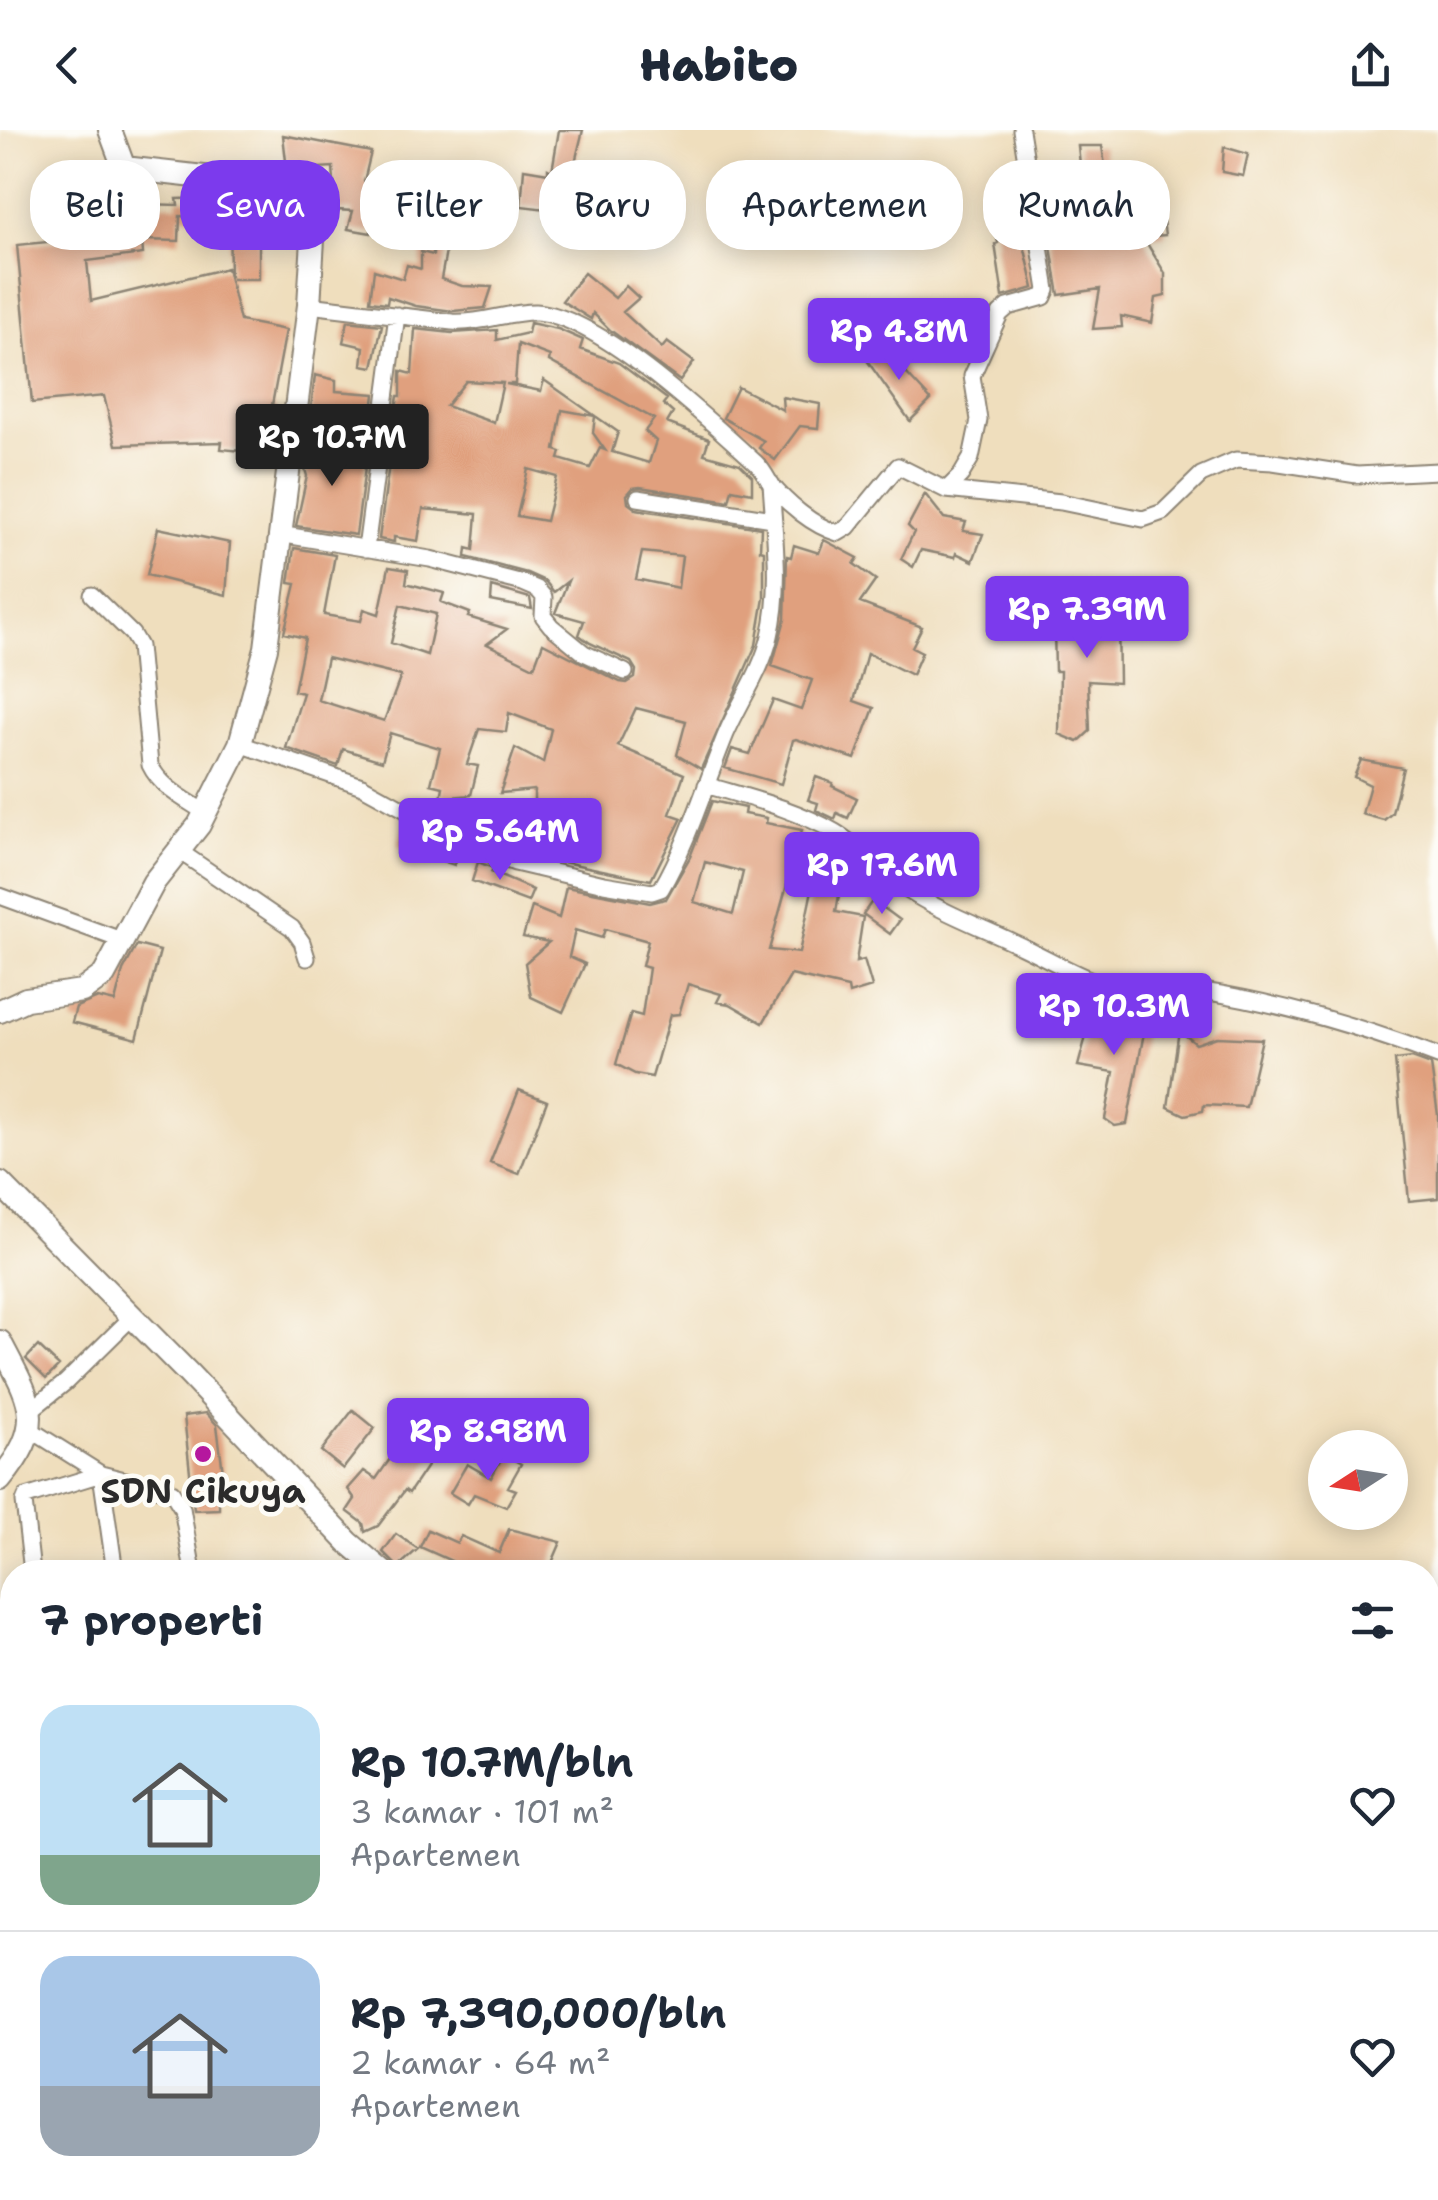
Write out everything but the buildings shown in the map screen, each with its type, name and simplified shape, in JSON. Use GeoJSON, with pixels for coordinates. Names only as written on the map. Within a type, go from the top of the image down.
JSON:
{"type":"FeatureCollection","features":[{"type":"Feature","properties":{"kind":"street"},"geometry":{"type":"LineString","coordinates":[[0,1011],[26,1000],[89,988],[104,976],[154,882],[206,813],[240,744],[266,648],[309,305],[314,223],[308,195],[257,183],[124,168],[110,130]]}},
{"type":"Feature","properties":{"kind":"street"},"geometry":{"type":"LineString","coordinates":[[946,490],[971,458],[980,420],[972,376],[1000,314],[1008,306],[1044,297],[1046,290],[1022,130]]}},
{"type":"Feature","properties":{"kind":"street"},"geometry":{"type":"LineString","coordinates":[[309,305],[472,324],[535,312],[560,318],[619,348],[762,468],[788,501],[824,529],[838,533],[848,528],[896,466],[946,490],[1061,502],[1143,520],[1163,512],[1202,474],[1236,460],[1357,475],[1438,471]]}},
{"type":"Feature","properties":{"kind":"street"},"geometry":{"type":"LineString","coordinates":[[366,549],[397,315]]}},
{"type":"Feature","properties":{"kind":"street"},"geometry":{"type":"LineString","coordinates":[[240,744],[362,786],[477,849],[516,863],[652,892],[663,887],[771,635],[776,592],[771,483]]}},
{"type":"Feature","properties":{"kind":"street"},"geometry":{"type":"LineString","coordinates":[[638,498],[773,519]]}},
{"type":"Feature","properties":{"kind":"street"},"geometry":{"type":"LineString","coordinates":[[279,534],[430,559],[537,589],[544,597],[544,616],[551,626],[584,653],[626,672]]}},
{"type":"Feature","properties":{"kind":"street"},"geometry":{"type":"LineString","coordinates":[[92,595],[139,646],[154,774],[206,813]]}},
{"type":"Feature","properties":{"kind":"street"},"geometry":{"type":"LineString","coordinates":[[706,785],[822,825],[928,902],[1102,984],[1121,989],[1201,990],[1331,1019],[1438,1056]]}},
{"type":"Feature","properties":{"kind":"street"},"geometry":{"type":"LineString","coordinates":[[178,850],[292,928],[307,958]]}},
{"type":"Feature","properties":{"kind":"street"},"geometry":{"type":"LineString","coordinates":[[0,896],[120,940]]}},
{"type":"Feature","properties":{"kind":"street"},"geometry":{"type":"LineString","coordinates":[[0,1184],[370,1560]]}},
{"type":"Feature","properties":{"kind":"street"},"geometry":{"type":"LineString","coordinates":[[0,1480],[31,1420],[130,1319]]}},
{"type":"Feature","properties":{"kind":"street"},"geometry":{"type":"LineString","coordinates":[[0,1342],[31,1420],[101,1474],[172,1492],[182,1508],[191,1560]]}},
{"type":"Feature","properties":{"kind":"street"},"geometry":{"type":"LineString","coordinates":[[31,1560],[26,1497],[101,1474]]}},
{"type":"Feature","properties":{"kind":"street"},"geometry":{"type":"LineString","coordinates":[[101,1474],[113,1560]]}},
{"type":"Feature","properties":{"kind":"place","name":"SDN Cikuya"},"geometry":{"type":"Point","coordinates":[203,1454]}}]}
